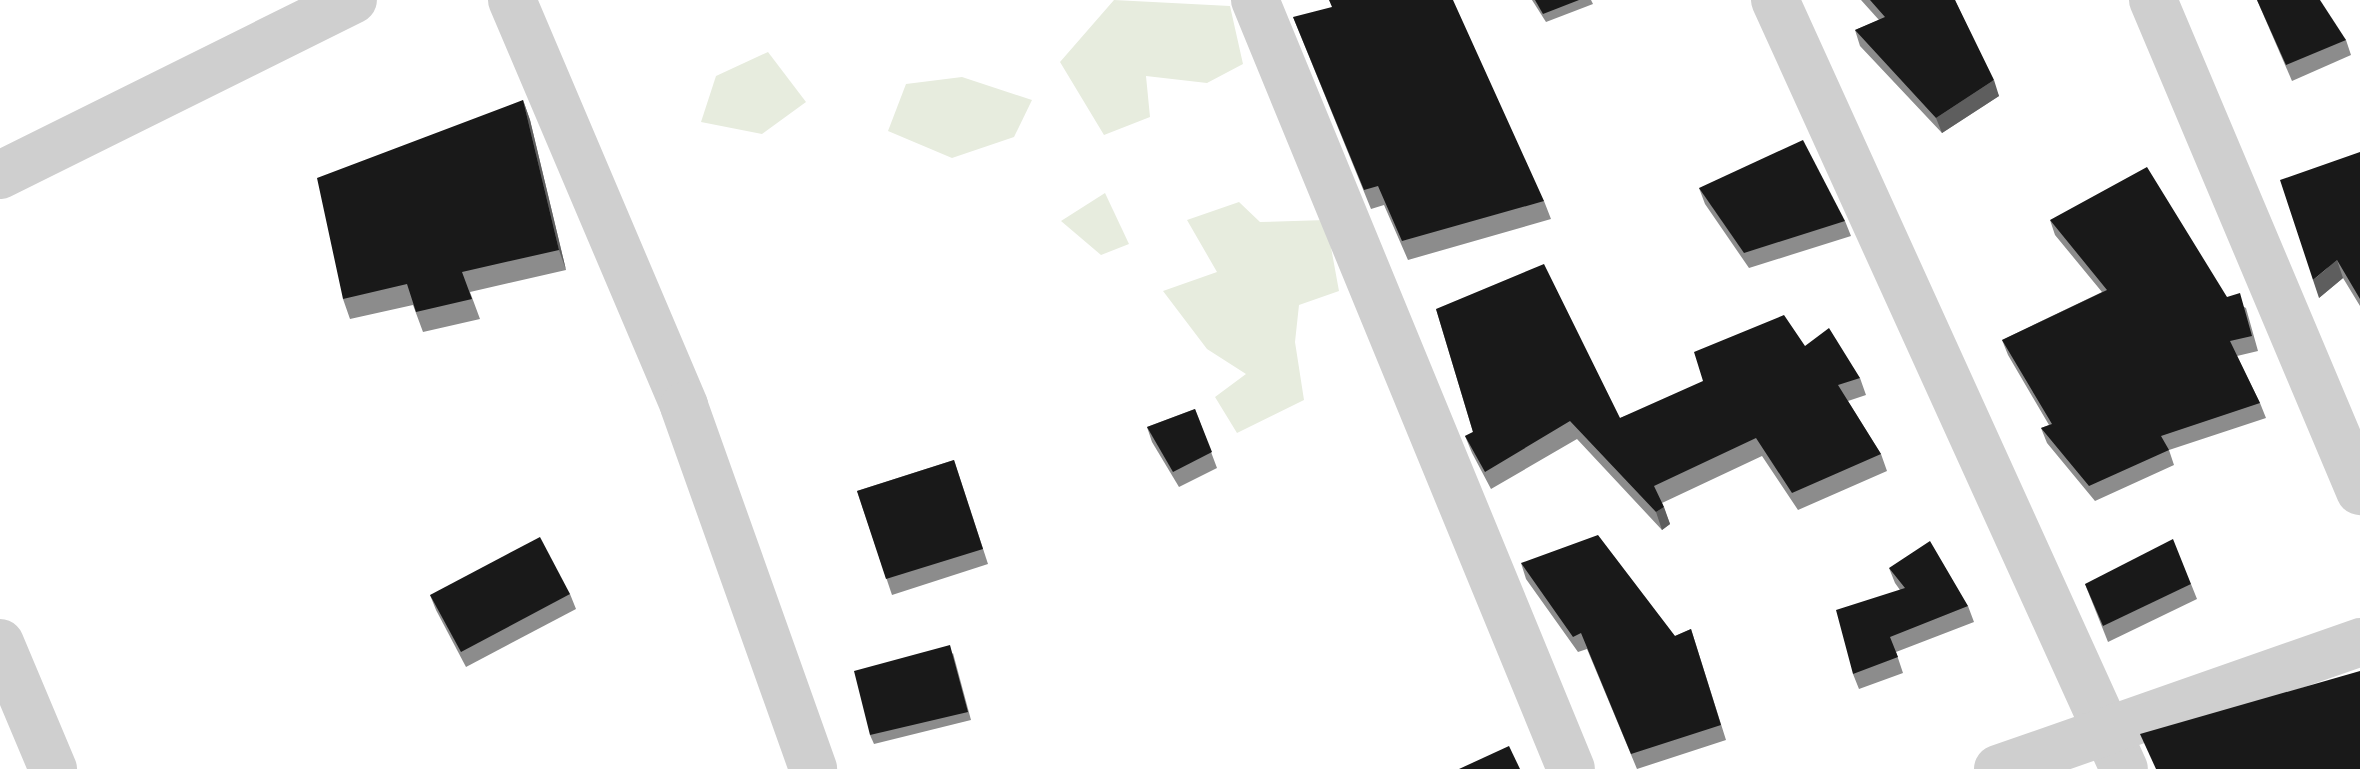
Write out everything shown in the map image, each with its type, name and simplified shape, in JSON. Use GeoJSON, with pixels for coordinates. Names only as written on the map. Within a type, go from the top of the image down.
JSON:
{"type":"FeatureCollection","features":[{"type":"Feature","properties":{"kind":"street"},"geometry":{"type":"LineString","coordinates":[[0,175],[353,0]]}},
{"type":"Feature","properties":{"kind":"street"},"geometry":{"type":"LineString","coordinates":[[512,0],[684,406],[813,769]]}},
{"type":"Feature","properties":{"kind":"street"},"geometry":{"type":"LineString","coordinates":[[1256,0],[1571,769]]}},
{"type":"Feature","properties":{"kind":"street"},"geometry":{"type":"LineString","coordinates":[[1775,0],[2114,750]]}},
{"type":"Feature","properties":{"kind":"street"},"geometry":{"type":"LineString","coordinates":[[2153,0],[2360,491]]}},
{"type":"Feature","properties":{"kind":"street"},"geometry":{"type":"LineString","coordinates":[[1998,769],[2114,750],[2360,642]]}},
{"type":"Feature","properties":{"kind":"street"},"geometry":{"type":"LineString","coordinates":[[0,643],[53,769]]}},
{"type":"Feature","properties":{"kind":"shaded area"},"geometry":{"type":"Polygon","coordinates":[[[1114,0],[1230,6],[1243,64],[1207,83],[1146,76],[1150,117],[1104,135],[1060,62],[1114,0]]]}},
{"type":"Feature","properties":{"kind":"shaded area"},"geometry":{"type":"Polygon","coordinates":[[[768,52],[806,102],[762,134],[701,122],[716,76],[768,52]]]}},
{"type":"Feature","properties":{"kind":"shaded area"},"geometry":{"type":"Polygon","coordinates":[[[962,77],[1032,100],[1014,137],[952,158],[888,131],[906,84],[962,77]]]}},
{"type":"Feature","properties":{"kind":"shaded area"},"geometry":{"type":"Polygon","coordinates":[[[1105,193],[1129,244],[1101,255],[1061,221],[1105,193]]]}},
{"type":"Feature","properties":{"kind":"shaded area"},"geometry":{"type":"Polygon","coordinates":[[[1239,202],[1260,222],[1326,220],[1339,291],[1299,305],[1295,342],[1304,400],[1237,433],[1215,397],[1246,374],[1207,349],[1163,291],[1217,272],[1187,220],[1239,202]]]}},
{"type":"Feature","properties":{"kind":"building"},"geometry":{"type":"Polygon","coordinates":[[[1329,0],[1453,0],[1544,201],[1402,241],[1378,186],[1364,190],[1293,17],[1332,7],[1329,0]]]}},
{"type":"Feature","properties":{"kind":"building"},"geometry":{"type":"Polygon","coordinates":[[[1535,0],[1579,0],[1543,14],[1535,0]]]}},
{"type":"Feature","properties":{"kind":"building"},"geometry":{"type":"Polygon","coordinates":[[[1870,0],[1955,0],[1994,80],[1936,118],[1855,30],[1885,17],[1870,0]]]}},
{"type":"Feature","properties":{"kind":"building"},"geometry":{"type":"Polygon","coordinates":[[[2257,0],[2320,0],[2346,40],[2286,65],[2257,0]]]}},
{"type":"Feature","properties":{"kind":"building"},"geometry":{"type":"Polygon","coordinates":[[[523,100],[559,250],[462,272],[472,299],[416,312],[407,284],[343,299],[317,178],[523,100]]]}},
{"type":"Feature","properties":{"kind":"building"},"geometry":{"type":"Polygon","coordinates":[[[1803,140],[1845,221],[1744,253],[1699,188],[1803,140]]]}},
{"type":"Feature","properties":{"kind":"building"},"geometry":{"type":"Polygon","coordinates":[[[2360,152],[2360,299],[2337,260],[2313,280],[2280,180],[2360,152]]]}},
{"type":"Feature","properties":{"kind":"building"},"geometry":{"type":"Polygon","coordinates":[[[2147,167],[2227,297],[2240,293],[2252,336],[2230,341],[2260,403],[2161,436],[2169,450],[2089,486],[2041,428],[2052,424],[2002,340],[2107,290],[2050,220],[2147,167]]]}},
{"type":"Feature","properties":{"kind":"building"},"geometry":{"type":"Polygon","coordinates":[[[1544,264],[1620,418],[1703,381],[1694,352],[1784,315],[1805,346],[1829,328],[1860,378],[1838,385],[1881,454],[1792,493],[1756,438],[1654,486],[1664,507],[1656,512],[1570,421],[1485,472],[1465,436],[1473,432],[1436,309],[1544,264]]]}},
{"type":"Feature","properties":{"kind":"building"},"geometry":{"type":"Polygon","coordinates":[[[1195,409],[1212,452],[1173,472],[1147,427],[1195,409]]]}},
{"type":"Feature","properties":{"kind":"building"},"geometry":{"type":"Polygon","coordinates":[[[954,460],[983,549],[886,579],[857,491],[954,460]]]}},
{"type":"Feature","properties":{"kind":"building"},"geometry":{"type":"Polygon","coordinates":[[[1598,535],[1675,636],[1691,629],[1721,725],[1631,754],[1581,633],[1573,637],[1521,563],[1598,535]]]}},
{"type":"Feature","properties":{"kind":"building"},"geometry":{"type":"Polygon","coordinates":[[[540,537],[570,594],[461,652],[430,595],[540,537]]]}},
{"type":"Feature","properties":{"kind":"building"},"geometry":{"type":"Polygon","coordinates":[[[2173,539],[2191,584],[2103,626],[2085,584],[2173,539]]]}},
{"type":"Feature","properties":{"kind":"building"},"geometry":{"type":"Polygon","coordinates":[[[1930,541],[1968,606],[1890,637],[1898,657],[1853,674],[1836,610],[1905,588],[1889,568],[1930,541]]]}},
{"type":"Feature","properties":{"kind":"building"},"geometry":{"type":"Polygon","coordinates":[[[950,645],[968,712],[870,735],[854,671],[950,645]]]}},
{"type":"Feature","properties":{"kind":"building"},"geometry":{"type":"Polygon","coordinates":[[[2360,671],[2360,769],[2156,769],[2140,734],[2360,671]]]}},
{"type":"Feature","properties":{"kind":"building"},"geometry":{"type":"Polygon","coordinates":[[[1509,746],[1520,769],[1459,769],[1509,746]]]}}]}
